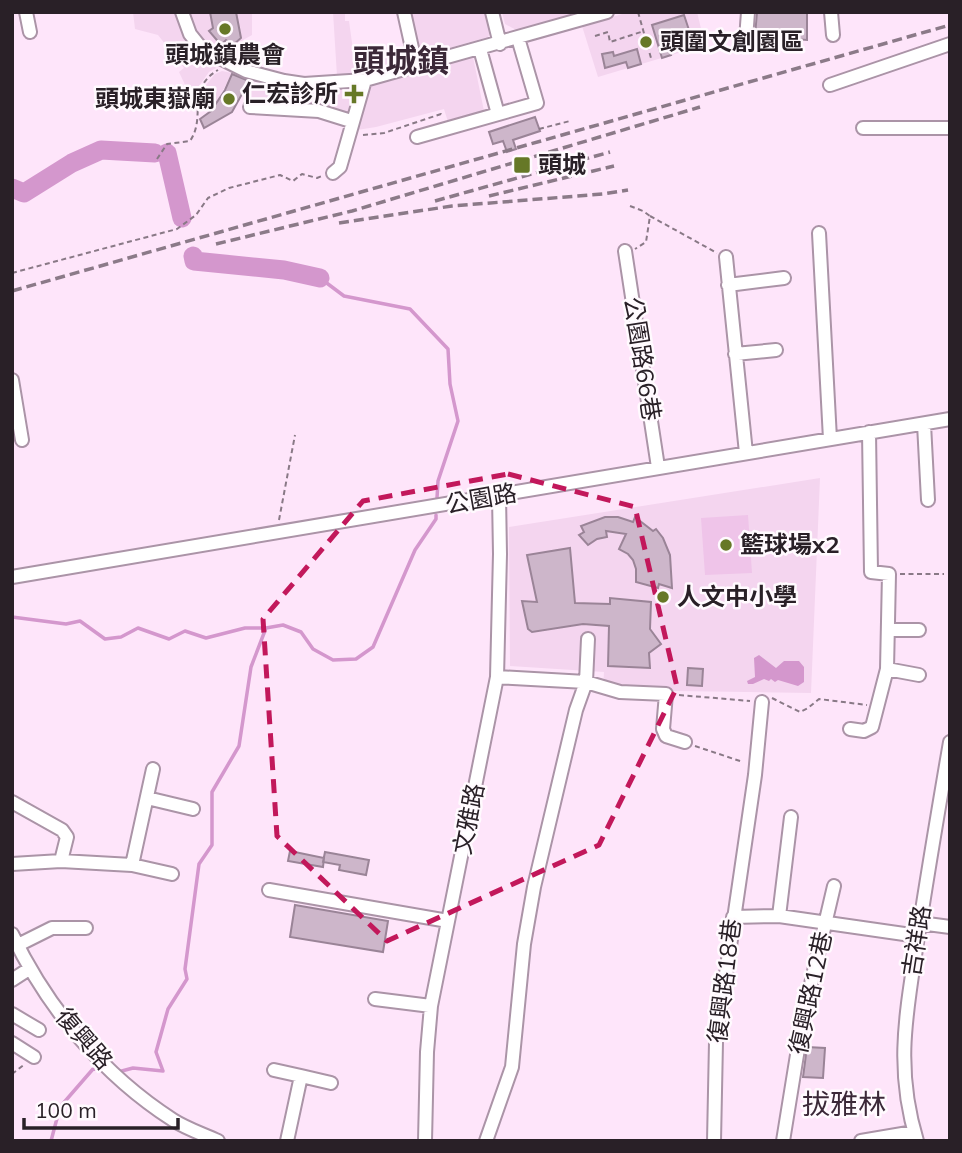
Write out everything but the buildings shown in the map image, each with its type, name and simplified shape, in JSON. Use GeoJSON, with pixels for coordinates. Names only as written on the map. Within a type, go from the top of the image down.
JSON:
{"type":"FeatureCollection","features":[{"type":"Feature","properties":{"kind":"street"},"geometry":{"type":"LineString","coordinates":[[26,12],[30,32]]}},
{"type":"Feature","properties":{"kind":"street"},"geometry":{"type":"LineString","coordinates":[[182,12],[190,34],[202,49],[228,64],[266,77],[294,82],[325,83],[365,80],[607,12]]}},
{"type":"Feature","properties":{"kind":"street"},"geometry":{"type":"LineString","coordinates":[[404,12],[416,66]]}},
{"type":"Feature","properties":{"kind":"street"},"geometry":{"type":"LineString","coordinates":[[492,12],[500,44]]}},
{"type":"Feature","properties":{"kind":"street"},"geometry":{"type":"LineString","coordinates":[[746,39],[748,12]]}},
{"type":"Feature","properties":{"kind":"street"},"geometry":{"type":"LineString","coordinates":[[831,12],[833,35]]}},
{"type":"Feature","properties":{"kind":"street"},"geometry":{"type":"LineString","coordinates":[[417,137],[537,103],[518,38]]}},
{"type":"Feature","properties":{"kind":"street"},"geometry":{"type":"LineString","coordinates":[[830,85],[950,44]]}},
{"type":"Feature","properties":{"kind":"street"},"geometry":{"type":"LineString","coordinates":[[480,49],[498,114]]}},
{"type":"Feature","properties":{"kind":"street"},"geometry":{"type":"LineString","coordinates":[[333,173],[340,167],[350,136],[351,121],[365,80]]}},
{"type":"Feature","properties":{"kind":"street"},"geometry":{"type":"LineString","coordinates":[[250,107],[318,111],[351,121]]}},
{"type":"Feature","properties":{"kind":"street"},"geometry":{"type":"LineString","coordinates":[[863,128],[950,128]]}},
{"type":"Feature","properties":{"kind":"street"},"geometry":{"type":"LineString","coordinates":[[819,233],[830,439]]}},
{"type":"Feature","properties":{"kind":"street","name":"公園路66巷"},"geometry":{"type":"LineString","coordinates":[[625,251],[659,467]]}},
{"type":"Feature","properties":{"kind":"street"},"geometry":{"type":"LineString","coordinates":[[726,257],[746,453]]}},
{"type":"Feature","properties":{"kind":"street"},"geometry":{"type":"LineString","coordinates":[[728,285],[785,278]]}},
{"type":"Feature","properties":{"kind":"street"},"geometry":{"type":"LineString","coordinates":[[736,354],[776,350]]}},
{"type":"Feature","properties":{"kind":"street"},"geometry":{"type":"LineString","coordinates":[[12,380],[22,440]]}},
{"type":"Feature","properties":{"kind":"street","name":"公園路"},"geometry":{"type":"LineString","coordinates":[[12,577],[950,419]]}},
{"type":"Feature","properties":{"kind":"street"},"geometry":{"type":"LineString","coordinates":[[924,424],[928,500]]}},
{"type":"Feature","properties":{"kind":"street"},"geometry":{"type":"LineString","coordinates":[[850,729],[864,731],[872,726],[887,669],[889,574],[871,572],[869,432]]}},
{"type":"Feature","properties":{"kind":"street","name":"文雅路"},"geometry":{"type":"LineString","coordinates":[[425,1141],[431,1006],[497,677],[499,496]]}},
{"type":"Feature","properties":{"kind":"street"},"geometry":{"type":"LineString","coordinates":[[888,631],[919,630]]}},
{"type":"Feature","properties":{"kind":"street"},"geometry":{"type":"LineString","coordinates":[[486,1141],[512,1067],[524,944],[534,887],[576,709],[586,682],[588,639]]}},
{"type":"Feature","properties":{"kind":"street"},"geometry":{"type":"LineString","coordinates":[[887,669],[919,675]]}},
{"type":"Feature","properties":{"kind":"street"},"geometry":{"type":"LineString","coordinates":[[497,677],[586,682],[620,692],[666,694],[663,729],[666,736],[685,742]]}},
{"type":"Feature","properties":{"kind":"street","name":"復興路18巷"},"geometry":{"type":"LineString","coordinates":[[714,1141],[716,1042],[755,775],[762,702]]}},
{"type":"Feature","properties":{"kind":"street","name":"吉祥路"},"geometry":{"type":"LineString","coordinates":[[916,1136],[905,1088],[903,1045],[950,741]]}},
{"type":"Feature","properties":{"kind":"street"},"geometry":{"type":"LineString","coordinates":[[132,865],[153,769]]}},
{"type":"Feature","properties":{"kind":"street"},"geometry":{"type":"LineString","coordinates":[[147,797],[193,809]]}},
{"type":"Feature","properties":{"kind":"street"},"geometry":{"type":"LineString","coordinates":[[12,802],[62,830],[67,837],[61,860]]}},
{"type":"Feature","properties":{"kind":"street"},"geometry":{"type":"LineString","coordinates":[[779,916],[790,817]]}},
{"type":"Feature","properties":{"kind":"street"},"geometry":{"type":"LineString","coordinates":[[12,864],[61,860],[132,865],[172,874]]}},
{"type":"Feature","properties":{"kind":"street","name":"復興路12巷"},"geometry":{"type":"LineString","coordinates":[[783,1141],[803,1018],[835,886]]}},
{"type":"Feature","properties":{"kind":"street"},"geometry":{"type":"LineString","coordinates":[[269,890],[448,921]]}},
{"type":"Feature","properties":{"kind":"street"},"geometry":{"type":"LineString","coordinates":[[733,916],[779,916],[919,930],[950,927]]}},
{"type":"Feature","properties":{"kind":"street"},"geometry":{"type":"LineString","coordinates":[[15,940],[52,928],[86,929]]}},
{"type":"Feature","properties":{"kind":"street","name":"復興路"},"geometry":{"type":"LineString","coordinates":[[15,940],[29,970],[52,1004],[104,1066],[138,1096],[176,1122],[218,1141]]}},
{"type":"Feature","properties":{"kind":"street"},"geometry":{"type":"LineString","coordinates":[[12,980],[29,970]]}},
{"type":"Feature","properties":{"kind":"street"},"geometry":{"type":"LineString","coordinates":[[375,999],[431,1006]]}},
{"type":"Feature","properties":{"kind":"street"},"geometry":{"type":"LineString","coordinates":[[12,1014],[39,1030]]}},
{"type":"Feature","properties":{"kind":"street"},"geometry":{"type":"LineString","coordinates":[[12,1043],[34,1057]]}},
{"type":"Feature","properties":{"kind":"street"},"geometry":{"type":"LineString","coordinates":[[274,1070],[331,1083]]}},
{"type":"Feature","properties":{"kind":"street"},"geometry":{"type":"LineString","coordinates":[[287,1141],[301,1076]]}},
{"type":"Feature","properties":{"kind":"street"},"geometry":{"type":"LineString","coordinates":[[861,1141],[916,1136]]}},
{"type":"Feature","properties":{"kind":"path"},"geometry":{"type":"LineString","coordinates":[[638,12],[651,58]]}},
{"type":"Feature","properties":{"kind":"path"},"geometry":{"type":"LineString","coordinates":[[595,36],[608,32],[610,42],[644,31]]}},
{"type":"Feature","properties":{"kind":"path"},"geometry":{"type":"LineString","coordinates":[[157,159],[167,144],[190,141],[195,134],[198,92],[210,75],[228,64]]}},
{"type":"Feature","properties":{"kind":"path"},"geometry":{"type":"LineString","coordinates":[[350,136],[384,133],[441,114],[447,128]]}},
{"type":"Feature","properties":{"kind":"path"},"geometry":{"type":"LineString","coordinates":[[539,129],[570,121]]}},
{"type":"Feature","properties":{"kind":"path"},"geometry":{"type":"LineString","coordinates":[[12,272],[177,229],[195,215],[208,198],[229,188],[280,175],[293,181],[302,174],[317,178],[333,173]]}},
{"type":"Feature","properties":{"kind":"path"},"geometry":{"type":"LineString","coordinates":[[630,206],[726,257]]}},
{"type":"Feature","properties":{"kind":"path"},"geometry":{"type":"LineString","coordinates":[[625,251],[632,251],[646,242],[650,216]]}},
{"type":"Feature","properties":{"kind":"path"},"geometry":{"type":"LineString","coordinates":[[276,533],[295,435]]}},
{"type":"Feature","properties":{"kind":"path"},"geometry":{"type":"LineString","coordinates":[[889,574],[944,574]]}},
{"type":"Feature","properties":{"kind":"path"},"geometry":{"type":"LineString","coordinates":[[666,694],[762,702],[772,698],[800,712],[819,699],[878,705]]}},
{"type":"Feature","properties":{"kind":"path"},"geometry":{"type":"LineString","coordinates":[[685,742],[754,766]]}},
{"type":"Feature","properties":{"kind":"path"},"geometry":{"type":"LineString","coordinates":[[12,1074],[34,1057]]}},
{"type":"Feature","properties":{"kind":"highlighted area"},"geometry":{"type":"Polygon","coordinates":[[[508,474],[635,507],[677,687],[599,845],[387,941],[277,836],[263,619],[363,501],[508,474]]]}},
{"type":"Feature","properties":{"kind":"shaded area"},"geometry":{"type":"Polygon","coordinates":[[[133,12],[177,12],[199,54],[216,68],[209,72],[199,86],[187,89],[179,72],[184,68],[158,35],[135,29],[133,12]]]}},
{"type":"Feature","properties":{"kind":"shaded area"},"geometry":{"type":"Polygon","coordinates":[[[188,12],[252,12],[252,35],[218,54],[196,33],[188,12]]]}},
{"type":"Feature","properties":{"kind":"shaded area"},"geometry":{"type":"Polygon","coordinates":[[[333,12],[345,12],[357,63],[381,60],[409,50],[410,59],[364,73],[337,76],[333,12]]]}},
{"type":"Feature","properties":{"kind":"shaded area"},"geometry":{"type":"Polygon","coordinates":[[[407,12],[485,12],[491,31],[488,37],[421,56],[407,12]]]}},
{"type":"Feature","properties":{"kind":"shaded area"},"geometry":{"type":"Polygon","coordinates":[[[502,12],[578,12],[518,31],[505,24],[502,12]]]}},
{"type":"Feature","properties":{"kind":"shaded area","name":"頭圍文創園區"},"geometry":{"type":"Polygon","coordinates":[[[629,12],[697,12],[705,45],[598,77],[582,26],[629,12]]]}},
{"type":"Feature","properties":{"kind":"shaded area"},"geometry":{"type":"Polygon","coordinates":[[[473,57],[484,111],[448,122],[444,109],[357,130],[359,112],[368,87],[374,82],[473,57]]]}},
{"type":"Feature","properties":{"kind":"shaded area"},"geometry":{"type":"Polygon","coordinates":[[[222,71],[232,73],[217,102],[214,101],[209,106],[200,100],[202,90],[215,74],[222,71]]]}},
{"type":"Feature","properties":{"kind":"shaded area"},"geometry":{"type":"Polygon","coordinates":[[[249,80],[252,84],[284,88],[315,90],[355,87],[356,98],[348,118],[246,102],[249,80]]]}},
{"type":"Feature","properties":{"kind":"shaded area","name":"人文中小學"},"geometry":{"type":"Polygon","coordinates":[[[820,478],[811,693],[603,690],[604,672],[510,666],[509,527],[820,478]]]}},
{"type":"Feature","properties":{"kind":"shaded area","name":"籃球場x2"},"geometry":{"type":"Polygon","coordinates":[[[748,515],[752,573],[705,575],[701,518],[748,515]]]}},
{"type":"Feature","properties":{"kind":"shaded area"},"geometry":{"type":"Polygon","coordinates":[[[759,655],[776,668],[784,661],[799,661],[804,667],[804,682],[798,686],[764,679],[748,684],[747,681],[755,677],[754,658],[759,655]]]}},
{"type":"Feature","properties":{"kind":"waterway"},"geometry":{"type":"LineString","coordinates":[[12,188],[24,193],[72,163],[101,150],[155,153]]}},
{"type":"Feature","properties":{"kind":"waterway"},"geometry":{"type":"LineString","coordinates":[[167,153],[182,218]]}},
{"type":"Feature","properties":{"kind":"waterway"},"geometry":{"type":"LineString","coordinates":[[193,256],[194,261],[284,270],[320,278]]}},
{"type":"Feature","properties":{"kind":"waterway"},"geometry":{"type":"LineString","coordinates":[[320,278],[344,296],[410,309],[448,349],[450,384],[458,421],[438,481],[437,498]]}},
{"type":"Feature","properties":{"kind":"waterway"},"geometry":{"type":"LineString","coordinates":[[118,1072],[133,1068],[163,1071],[156,1052],[168,1009],[187,979],[185,969],[199,864],[212,845],[212,792],[239,746],[251,667],[266,628],[283,625],[301,632],[313,649],[333,660],[356,659],[373,647],[415,550],[436,515]]}},
{"type":"Feature","properties":{"kind":"waterway"},"geometry":{"type":"LineString","coordinates":[[12,617],[66,624],[80,621],[105,639],[121,637],[138,628],[169,639],[185,631],[206,638],[245,628],[266,628]]}},
{"type":"Feature","properties":{"kind":"waterway"},"geometry":{"type":"LineString","coordinates":[[51,1141],[60,1107],[93,1069],[104,1070]]}},
{"type":"Feature","properties":{"kind":"railway"},"geometry":{"type":"LineString","coordinates":[[12,291],[950,25]]}},
{"type":"Feature","properties":{"kind":"railway"},"geometry":{"type":"LineString","coordinates":[[216,244],[352,211],[700,107]]}},
{"type":"Feature","properties":{"kind":"railway"},"geometry":{"type":"LineString","coordinates":[[435,201],[610,152]]}},
{"type":"Feature","properties":{"kind":"railway"},"geometry":{"type":"LineString","coordinates":[[489,196],[614,166]]}},
{"type":"Feature","properties":{"kind":"railway"},"geometry":{"type":"LineString","coordinates":[[339,223],[452,206],[628,190]]}},
{"type":"Feature","properties":{"kind":"place","name":"頭城鎮農會"},"geometry":{"type":"Point","coordinates":[225,29]}},
{"type":"Feature","properties":{"kind":"place","name":"頭圍文創園區"},"geometry":{"type":"Point","coordinates":[646,42]}},
{"type":"Feature","properties":{"kind":"place","name":"仁宏診所"},"geometry":{"type":"Point","coordinates":[354,94]}},
{"type":"Feature","properties":{"kind":"place","name":"頭城東嶽廟"},"geometry":{"type":"Point","coordinates":[229,99]}},
{"type":"Feature","properties":{"kind":"place","name":"頭城"},"geometry":{"type":"Point","coordinates":[522,165]}},
{"type":"Feature","properties":{"kind":"place","name":"籃球場x2"},"geometry":{"type":"Point","coordinates":[726,545]}},
{"type":"Feature","properties":{"kind":"place","name":"人文中小學"},"geometry":{"type":"Point","coordinates":[663,597]}},
{"type":"Feature","properties":{"kind":"district","name":"頭城鎮"},"geometry":{"type":"Point","coordinates":[401,61]}},
{"type":"Feature","properties":{"kind":"district","name":"拔雅林"},"geometry":{"type":"Point","coordinates":[844,1104]}}]}
